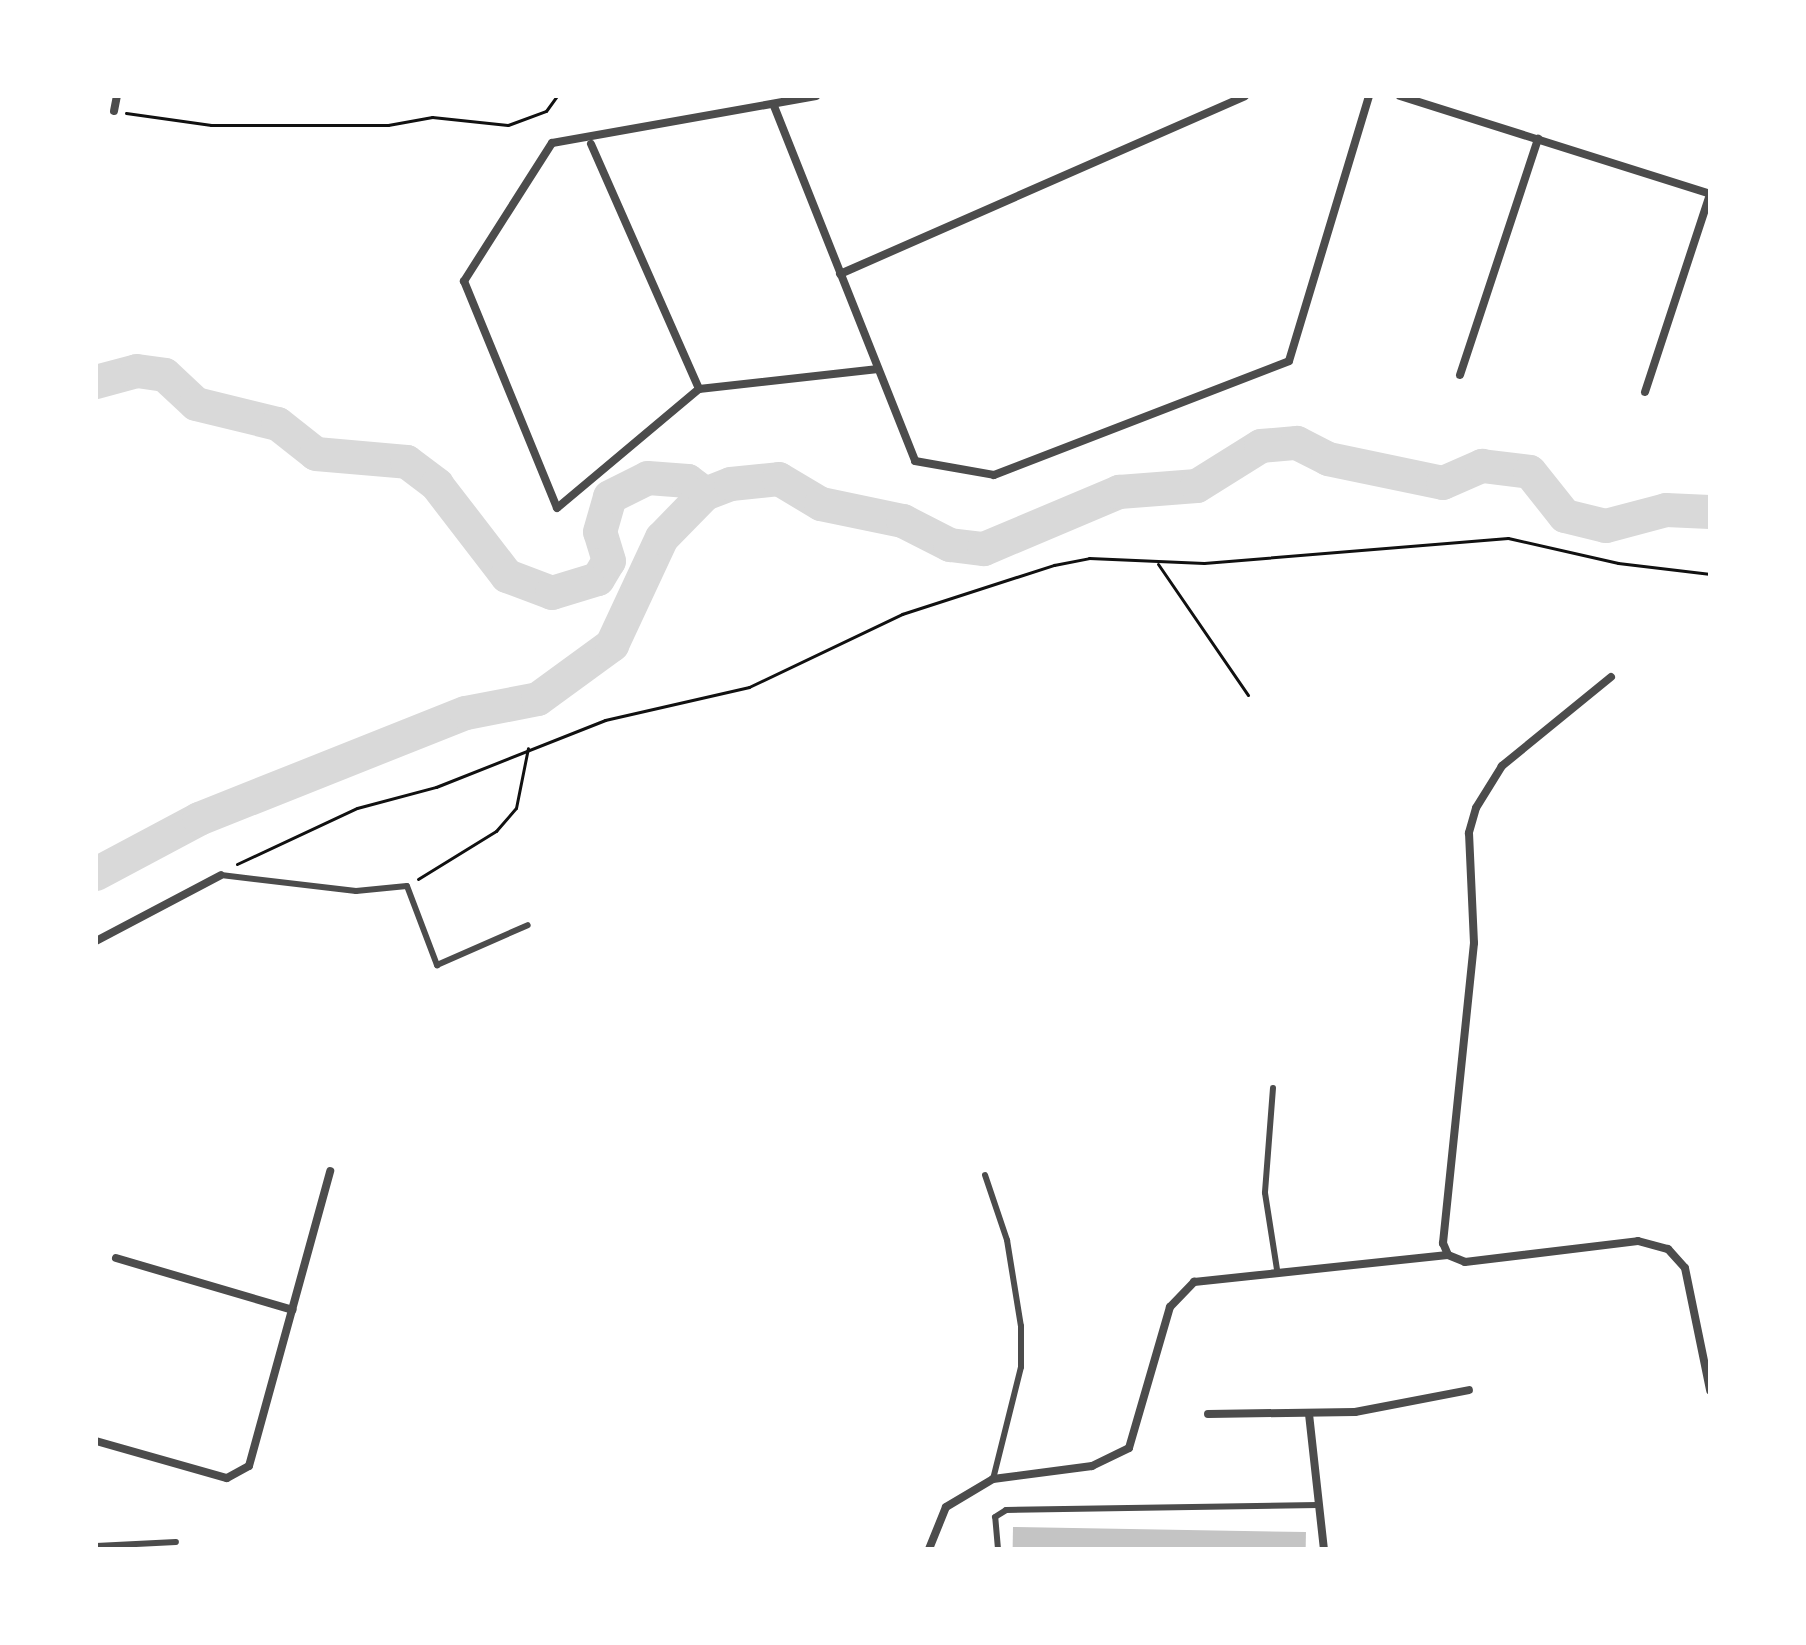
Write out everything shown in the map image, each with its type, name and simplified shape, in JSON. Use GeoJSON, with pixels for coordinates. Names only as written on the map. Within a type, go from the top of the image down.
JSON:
{"type":"FeatureCollection","features":[{"type":"Feature","properties":{"kind":"street"},"geometry":{"type":"LineString","coordinates":[[114,111],[117,96]]}},
{"type":"Feature","properties":{"kind":"street"},"geometry":{"type":"LineString","coordinates":[[816,96],[774,106],[552,143],[464,281],[557,508],[699,389],[876,369]]}},
{"type":"Feature","properties":{"kind":"street"},"geometry":{"type":"LineString","coordinates":[[840,274],[1245,96]]}},
{"type":"Feature","properties":{"kind":"street"},"geometry":{"type":"LineString","coordinates":[[774,106],[915,461],[994,475],[1289,361],[1369,96]]}},
{"type":"Feature","properties":{"kind":"street"},"geometry":{"type":"LineString","coordinates":[[1400,96],[1710,194],[1645,392]]}},
{"type":"Feature","properties":{"kind":"street"},"geometry":{"type":"LineString","coordinates":[[1460,375],[1538,139]]}},
{"type":"Feature","properties":{"kind":"street"},"geometry":{"type":"LineString","coordinates":[[591,144],[699,389]]}},
{"type":"Feature","properties":{"kind":"street"},"geometry":{"type":"LineString","coordinates":[[1448,1255],[1443,1243],[1474,943],[1469,833],[1502,766],[1611,677]]}},
{"type":"Feature","properties":{"kind":"street"},"geometry":{"type":"LineString","coordinates":[[96,941],[221,875]]}},
{"type":"Feature","properties":{"kind":"street"},"geometry":{"type":"LineString","coordinates":[[96,1441],[240,1476],[263,1423],[330,1171]]}},
{"type":"Feature","properties":{"kind":"street"},"geometry":{"type":"LineString","coordinates":[[929,1549],[946,1507],[993,1479],[1092,1466],[1129,1448],[1179,1292],[1194,1282],[1277,1270],[1351,1269],[1448,1255],[1465,1262],[1638,1241],[1668,1249],[1689,1278],[1710,1390]]}},
{"type":"Feature","properties":{"kind":"street"},"geometry":{"type":"LineString","coordinates":[[116,1258],[293,1310]]}},
{"type":"Feature","properties":{"kind":"street"},"geometry":{"type":"LineString","coordinates":[[1208,1414],[1309,1414],[1469,1390]]}},
{"type":"Feature","properties":{"kind":"street"},"geometry":{"type":"LineString","coordinates":[[1309,1414],[1324,1549]]}},
{"type":"Feature","properties":{"kind":"lane"},"geometry":{"type":"LineString","coordinates":[[221,875],[356,891],[407,886],[437,965],[528,925]]}},
{"type":"Feature","properties":{"kind":"lane"},"geometry":{"type":"LineString","coordinates":[[1273,1088],[1265,1193],[1277,1270]]}},
{"type":"Feature","properties":{"kind":"lane"},"geometry":{"type":"LineString","coordinates":[[985,1175],[1007,1240],[1021,1326],[1021,1367],[993,1479]]}},
{"type":"Feature","properties":{"kind":"lane"},"geometry":{"type":"LineString","coordinates":[[998,1549],[995,1517],[1006,1510],[1318,1505]]}},
{"type":"Feature","properties":{"kind":"lane"},"geometry":{"type":"LineString","coordinates":[[96,1546],[176,1542]]}},
{"type":"Feature","properties":{"kind":"path"},"geometry":{"type":"LineString","coordinates":[[114,111],[226,126],[388,125],[432,117],[508,125],[546,111],[557,96]]}},
{"type":"Feature","properties":{"kind":"path"},"geometry":{"type":"LineString","coordinates":[[221,875],[304,828],[605,720],[749,687],[902,614],[1054,565],[1089,558],[1158,564],[1508,538],[1630,566],[1710,574]]}},
{"type":"Feature","properties":{"kind":"path"},"geometry":{"type":"LineString","coordinates":[[1158,564],[1248,695]]}},
{"type":"Feature","properties":{"kind":"path"},"geometry":{"type":"LineString","coordinates":[[407,886],[496,831],[516,808],[528,748]]}},
{"type":"Feature","properties":{"kind":"building"},"geometry":{"type":"Polygon","coordinates":[[[1013,1527],[1306,1532],[1306,1549],[1013,1549],[1013,1527]]]}},
{"type":"Feature","properties":{"kind":"waterway"},"geometry":{"type":"LineString","coordinates":[[96,382],[137,371],[165,375],[196,404],[278,424],[316,454],[407,462],[437,485],[507,576],[552,593],[598,579],[609,561],[600,532],[610,497],[648,478],[688,481],[705,494]]}},
{"type":"Feature","properties":{"kind":"waterway"},"geometry":{"type":"LineString","coordinates":[[96,874],[199,819],[466,713],[538,699],[612,645],[662,538],[705,494],[731,484],[779,479],[821,504],[903,521],[950,545],[984,549],[1119,492],[1197,486],[1261,446],[1297,443],[1328,459],[1443,483],[1482,466],[1530,472],[1565,516],[1606,526],[1666,510],[1710,512]]}}]}
